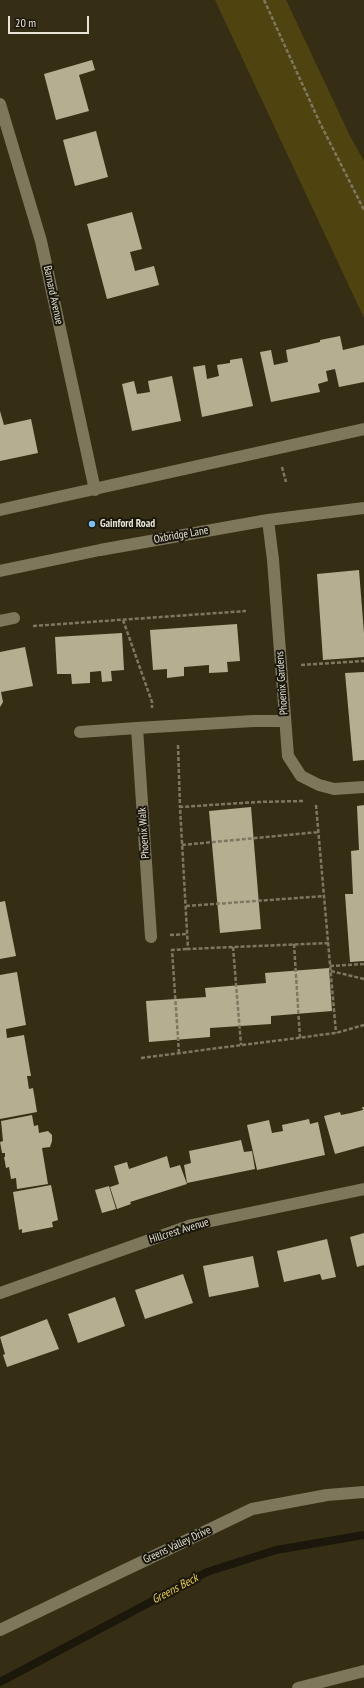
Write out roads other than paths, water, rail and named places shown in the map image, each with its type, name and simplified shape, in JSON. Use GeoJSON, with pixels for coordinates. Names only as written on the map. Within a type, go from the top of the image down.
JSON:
{"type":"FeatureCollection","features":[{"type":"Feature","properties":{"kind":"street","name":"Barnard Avenue"},"geometry":{"type":"LineString","coordinates":[[0,104],[42,241],[95,490]]}},
{"type":"Feature","properties":{"kind":"street"},"geometry":{"type":"LineString","coordinates":[[0,510],[364,429]]}},
{"type":"Feature","properties":{"kind":"street","name":"Oxbridge Lane"},"geometry":{"type":"LineString","coordinates":[[0,571],[100,550],[268,520],[364,508]]}},
{"type":"Feature","properties":{"kind":"street","name":"Phoenix Gardens"},"geometry":{"type":"LineString","coordinates":[[268,520],[273,560],[284,721],[288,756],[301,776],[319,785],[334,789],[364,787]]}},
{"type":"Feature","properties":{"kind":"street"},"geometry":{"type":"LineString","coordinates":[[0,621],[14,618]]}},
{"type":"Feature","properties":{"kind":"street"},"geometry":{"type":"LineString","coordinates":[[80,732],[284,721]]}},
{"type":"Feature","properties":{"kind":"street","name":"Phoenix Walk"},"geometry":{"type":"LineString","coordinates":[[137,728],[151,937]]}},
{"type":"Feature","properties":{"kind":"street","name":"Hillcrest Avenue"},"geometry":{"type":"LineString","coordinates":[[0,1293],[192,1225],[364,1188]]}},
{"type":"Feature","properties":{"kind":"street","name":"Greens Valley Drive"},"geometry":{"type":"LineString","coordinates":[[0,1630],[252,1510],[327,1496],[364,1492]]}},
{"type":"Feature","properties":{"kind":"street"},"geometry":{"type":"LineString","coordinates":[[298,1688],[364,1671]]}},
{"type":"Feature","properties":{"kind":"waterway","name":"Greens Beck"},"geometry":{"type":"LineString","coordinates":[[0,1682],[207,1572],[276,1550],[364,1535]]}},
{"type":"Feature","properties":{"kind":"place","name":"Gainford Road"},"geometry":{"type":"Point","coordinates":[92,524]}}]}
